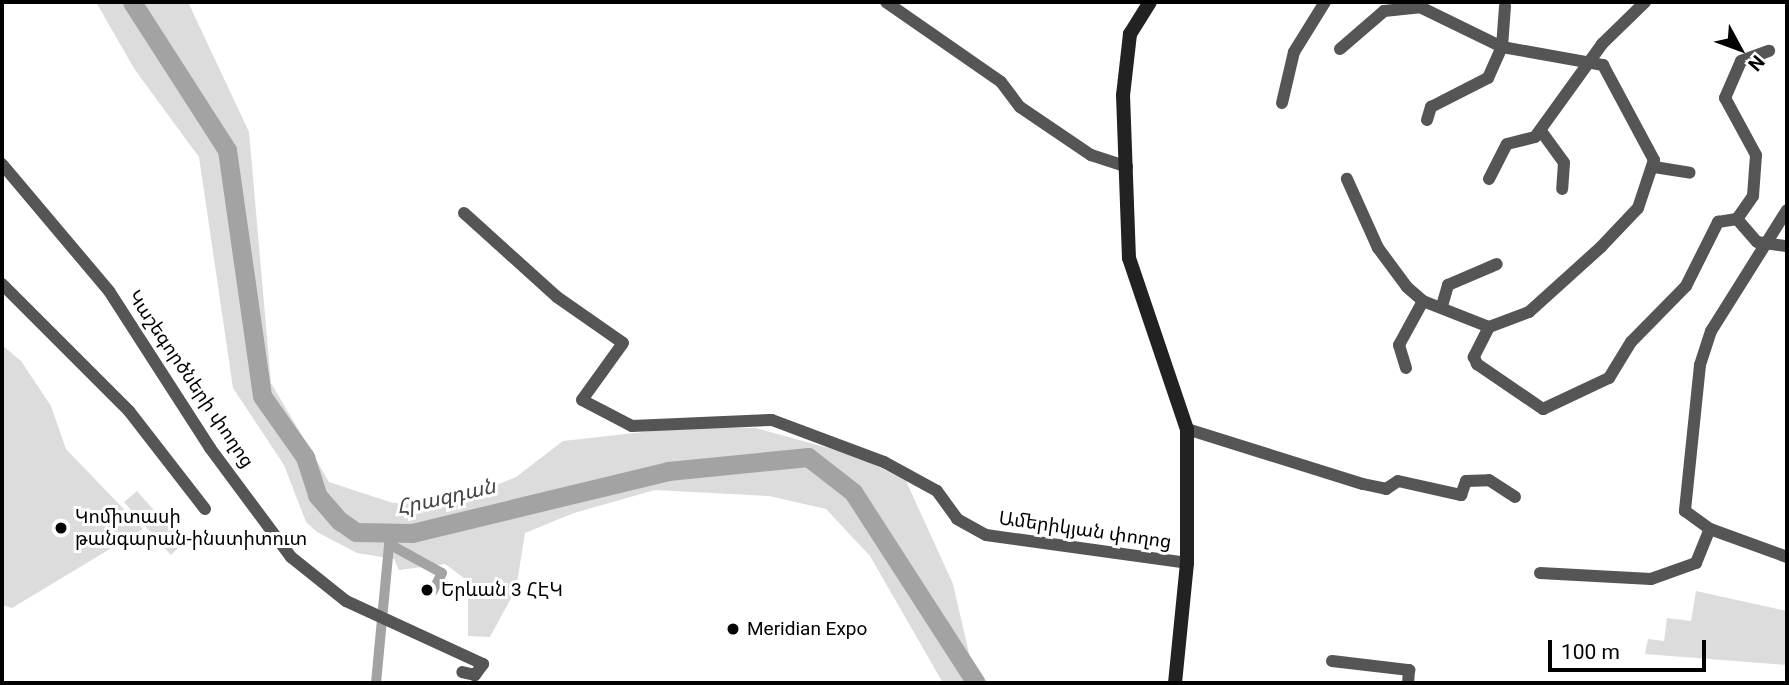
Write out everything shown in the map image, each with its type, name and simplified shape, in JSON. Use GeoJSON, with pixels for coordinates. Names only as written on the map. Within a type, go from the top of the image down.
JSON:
{"type":"FeatureCollection","features":[{"type":"Feature","properties":{"kind":"street"},"geometry":{"type":"LineString","coordinates":[[886,2],[1001,82],[1030,114],[1091,155],[1127,167]]}},
{"type":"Feature","properties":{"kind":"street","name":"Ամերիկյան փողոց"},"geometry":{"type":"LineString","coordinates":[[1150,2],[1124,62],[1129,258],[1187,429],[1186,563],[1175,683]]}},
{"type":"Feature","properties":{"kind":"street"},"geometry":{"type":"LineString","coordinates":[[1282,103],[1294,52],[1325,2]]}},
{"type":"Feature","properties":{"kind":"street"},"geometry":{"type":"LineString","coordinates":[[1489,179],[1507,144],[1541,131],[1558,100],[1591,66],[1602,44],[1645,2]]}},
{"type":"Feature","properties":{"kind":"street"},"geometry":{"type":"LineString","coordinates":[[1340,49],[1384,11],[1404,6],[1420,7],[1502,47],[1591,66],[1603,65],[1614,78],[1654,167],[1638,208],[1601,247],[1529,312],[1489,327],[1474,357],[1477,364],[1543,409],[1609,378],[1631,342],[1686,286],[1718,222],[1737,219]]}},
{"type":"Feature","properties":{"kind":"street"},"geometry":{"type":"LineString","coordinates":[[1427,120],[1436,104],[1478,87],[1502,47],[1505,6]]}},
{"type":"Feature","properties":{"kind":"street"},"geometry":{"type":"LineString","coordinates":[[1737,219],[1758,178],[1751,139],[1725,98],[1741,61],[1769,51]]}},
{"type":"Feature","properties":{"kind":"street"},"geometry":{"type":"LineString","coordinates":[[1541,131],[1564,163],[1562,189]]}},
{"type":"Feature","properties":{"kind":"street","name":"Կաշեգործների փողոց"},"geometry":{"type":"LineString","coordinates":[[2,164],[109,291],[210,448],[291,558],[312,578],[376,614],[483,664],[475,675],[462,672]]}},
{"type":"Feature","properties":{"kind":"street"},"geometry":{"type":"LineString","coordinates":[[1654,167],[1690,173]]}},
{"type":"Feature","properties":{"kind":"street"},"geometry":{"type":"LineString","coordinates":[[1347,179],[1378,248],[1423,301],[1442,306],[1489,327]]}},
{"type":"Feature","properties":{"kind":"street"},"geometry":{"type":"LineString","coordinates":[[1787,210],[1770,243],[1711,331],[1700,365],[1685,511],[1710,529],[1787,557]]}},
{"type":"Feature","properties":{"kind":"street","name":"Ամերիկյան փողոց"},"geometry":{"type":"LineString","coordinates":[[464,213],[557,297],[623,343],[582,400],[632,426],[772,420],[884,461],[937,491],[957,519],[986,536],[1186,563]]}},
{"type":"Feature","properties":{"kind":"street"},"geometry":{"type":"LineString","coordinates":[[1737,219],[1745,235],[1787,246]]}},
{"type":"Feature","properties":{"kind":"street"},"geometry":{"type":"LineString","coordinates":[[1442,306],[1448,285],[1497,264]]}},
{"type":"Feature","properties":{"kind":"street"},"geometry":{"type":"LineString","coordinates":[[2,284],[129,411],[205,509]]}},
{"type":"Feature","properties":{"kind":"street"},"geometry":{"type":"LineString","coordinates":[[1406,368],[1399,345],[1423,301]]}},
{"type":"Feature","properties":{"kind":"street"},"geometry":{"type":"LineString","coordinates":[[1187,429],[1386,489],[1398,481],[1461,495],[1466,481],[1489,480],[1515,497]]}},
{"type":"Feature","properties":{"kind":"street"},"geometry":{"type":"LineString","coordinates":[[1540,573],[1651,579],[1696,563],[1710,529]]}},
{"type":"Feature","properties":{"kind":"street"},"geometry":{"type":"LineString","coordinates":[[1332,662],[1409,670],[1408,683]]}},
{"type":"Feature","properties":{"kind":"shaded area"},"geometry":{"type":"Polygon","coordinates":[[[96,2],[188,2],[249,132],[271,383],[329,482],[393,503],[449,504],[516,477],[563,441],[688,427],[756,428],[858,456],[906,481],[953,584],[971,662],[984,683],[943,683],[870,556],[826,509],[769,496],[655,490],[574,513],[525,533],[516,589],[490,637],[468,636],[468,581],[445,564],[399,570],[394,559],[357,553],[317,532],[306,522],[284,465],[233,388],[199,157],[135,70],[96,2]]]}},
{"type":"Feature","properties":{"kind":"shaded area"},"geometry":{"type":"Polygon","coordinates":[[[2,345],[21,361],[51,406],[66,449],[143,529],[12,608],[2,605],[2,345]]]}},
{"type":"Feature","properties":{"kind":"shaded area"},"geometry":{"type":"Polygon","coordinates":[[[137,491],[183,543],[171,555],[124,502],[137,491]]]}},
{"type":"Feature","properties":{"kind":"shaded area"},"geometry":{"type":"Polygon","coordinates":[[[1696,591],[1787,611],[1787,665],[1645,654],[1648,639],[1664,641],[1667,618],[1691,621],[1696,591]]]}},
{"type":"Feature","properties":{"kind":"waterway","name":"Հրազդան"},"geometry":{"type":"LineString","coordinates":[[132,2],[227,150],[262,396],[305,457],[317,495],[340,521],[356,532],[412,533],[668,471],[808,457],[853,492],[976,683]]}},
{"type":"Feature","properties":{"kind":"waterway"},"geometry":{"type":"LineString","coordinates":[[376,683],[390,534]]}},
{"type":"Feature","properties":{"kind":"waterway"},"geometry":{"type":"LineString","coordinates":[[389,544],[442,573],[433,591]]}},
{"type":"Feature","properties":{"kind":"place","name":"Կոմիտասի թանգարան-ինստիտուտ"},"geometry":{"type":"Point","coordinates":[61,528]}},
{"type":"Feature","properties":{"kind":"place","name":"Երևան 3 ՀԷԿ"},"geometry":{"type":"Point","coordinates":[427,590]}},
{"type":"Feature","properties":{"kind":"place","name":"Meridian Expo"},"geometry":{"type":"Point","coordinates":[733,629]}}]}
